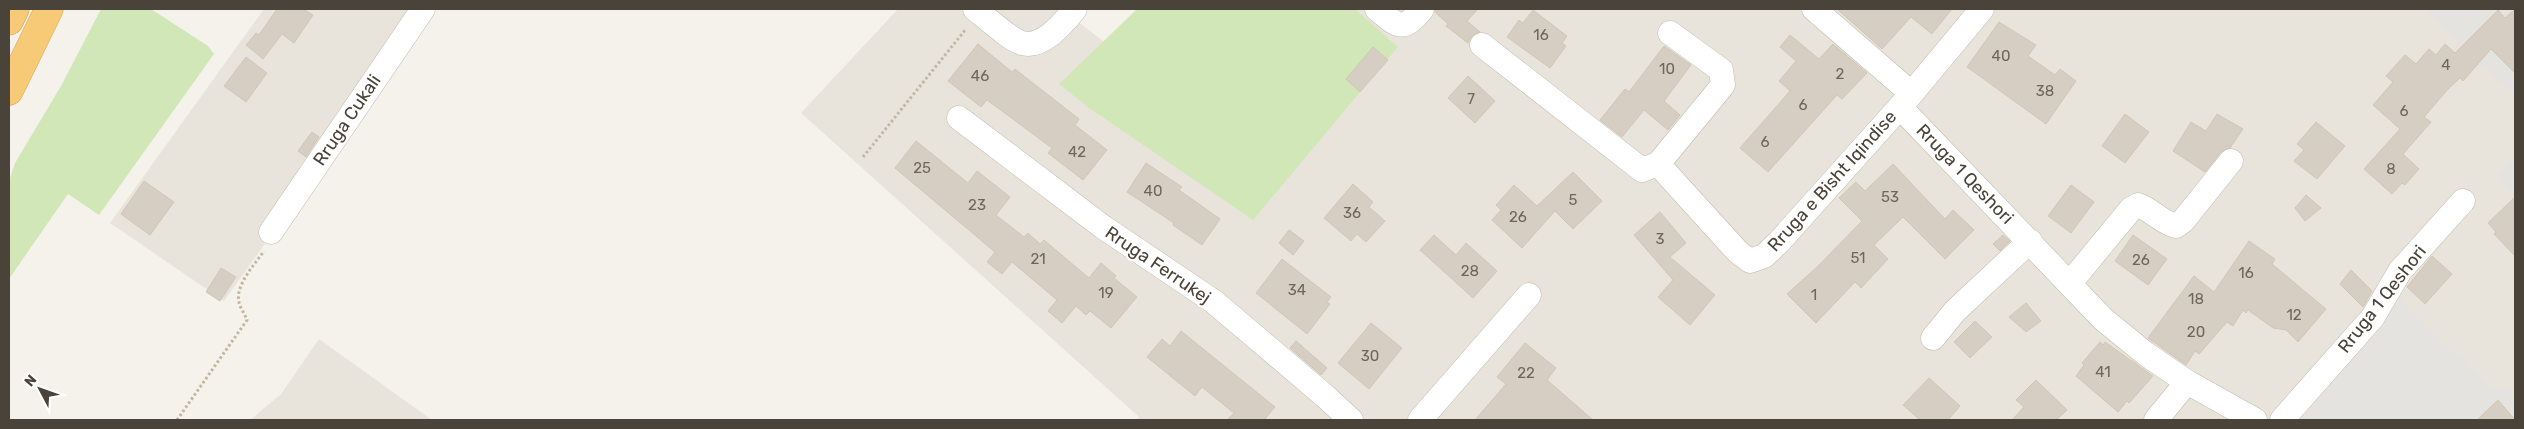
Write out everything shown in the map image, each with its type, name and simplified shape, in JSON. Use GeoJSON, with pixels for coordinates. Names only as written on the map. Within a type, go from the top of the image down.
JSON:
{"type":"FeatureCollection","features":[{"type":"Feature","properties":{"kind":"highway"},"geometry":{"type":"LineString","coordinates":[[9,21],[14,9]]}},
{"type":"Feature","properties":{"kind":"highway"},"geometry":{"type":"LineString","coordinates":[[9,91],[49,9]]}},
{"type":"Feature","properties":{"kind":"street","name":"Rruga Cukali"},"geometry":{"type":"LineString","coordinates":[[271,232],[424,9]]}},
{"type":"Feature","properties":{"kind":"street"},"geometry":{"type":"LineString","coordinates":[[977,11],[1021,43],[1034,43],[1048,36],[1075,9]]}},
{"type":"Feature","properties":{"kind":"street"},"geometry":{"type":"LineString","coordinates":[[1377,9],[1395,25],[1405,25],[1414,20],[1422,9]]}},
{"type":"Feature","properties":{"kind":"street","name":"Rruga 1 Qeshori"},"geometry":{"type":"LineString","coordinates":[[1814,9],[1906,100],[2030,241],[2104,319],[2146,354],[2187,382],[2255,420]]}},
{"type":"Feature","properties":{"kind":"street"},"geometry":{"type":"LineString","coordinates":[[1906,100],[1982,9]]}},
{"type":"Feature","properties":{"kind":"street"},"geometry":{"type":"LineString","coordinates":[[1482,45],[1642,170],[1658,164],[1723,85],[1721,70],[1670,33]]}},
{"type":"Feature","properties":{"kind":"street","name":"Rruga e Bisht Iqindise"},"geometry":{"type":"LineString","coordinates":[[1658,164],[1738,252],[1750,261],[1764,256],[1779,242],[1906,100]]}},
{"type":"Feature","properties":{"kind":"street","name":"Rruga Ferrukej"},"geometry":{"type":"LineString","coordinates":[[959,118],[1103,228],[1213,301],[1351,420]]}},
{"type":"Feature","properties":{"kind":"street"},"geometry":{"type":"LineString","coordinates":[[2070,283],[2138,204],[2168,224],[2176,226],[2183,221],[2231,161]]}},
{"type":"Feature","properties":{"kind":"street","name":"Rruga 1 Qeshori"},"geometry":{"type":"LineString","coordinates":[[2282,420],[2373,317],[2400,271],[2463,201]]}},
{"type":"Feature","properties":{"kind":"street"},"geometry":{"type":"LineString","coordinates":[[1932,338],[1955,311],[2030,241]]}},
{"type":"Feature","properties":{"kind":"street"},"geometry":{"type":"LineString","coordinates":[[1420,420],[1529,295]]}},
{"type":"Feature","properties":{"kind":"street"},"geometry":{"type":"LineString","coordinates":[[2156,420],[2187,382]]}},
{"type":"Feature","properties":{"kind":"path"},"geometry":{"type":"LineString","coordinates":[[863,156],[977,11]]}},
{"type":"Feature","properties":{"kind":"path"},"geometry":{"type":"LineString","coordinates":[[177,420],[247,320],[238,300],[239,294],[244,280],[267,245],[271,232]]}},
{"type":"Feature","properties":{"kind":"shaded area"},"geometry":{"type":"Polygon","coordinates":[[[264,9],[433,9],[224,301],[110,223],[264,9]]]}},
{"type":"Feature","properties":{"kind":"shaded area"},"geometry":{"type":"Polygon","coordinates":[[[898,9],[1062,9],[1248,155],[1348,9],[2515,9],[2515,420],[1137,420],[1139,417],[801,113],[898,9]]]}},
{"type":"Feature","properties":{"kind":"shaded area"},"geometry":{"type":"Polygon","coordinates":[[[2515,9],[2515,96],[2424,10],[2515,9]]]}},
{"type":"Feature","properties":{"kind":"shaded area"},"geometry":{"type":"Polygon","coordinates":[[[2515,156],[2515,196],[2497,177],[2515,156]]]}},
{"type":"Feature","properties":{"kind":"shaded area"},"geometry":{"type":"Polygon","coordinates":[[[2397,295],[2455,355],[2458,354],[2494,391],[2502,386],[2515,391],[2515,420],[2300,420],[2383,326],[2397,295]]]}},
{"type":"Feature","properties":{"kind":"shaded area"},"geometry":{"type":"Polygon","coordinates":[[[319,339],[432,420],[250,420],[281,394],[319,339]]]}},
{"type":"Feature","properties":{"kind":"green space"},"geometry":{"type":"Polygon","coordinates":[[[101,9],[151,9],[208,46],[214,54],[99,215],[68,194],[9,279],[9,181],[15,163],[61,86],[101,9]]]}},
{"type":"Feature","properties":{"kind":"green space"},"geometry":{"type":"Polygon","coordinates":[[[1137,9],[1355,9],[1398,47],[1253,220],[1089,108],[1059,84],[1137,9]]]}},
{"type":"Feature","properties":{"kind":"building"},"geometry":{"type":"Polygon","coordinates":[[[277,9],[303,9],[313,15],[294,43],[282,34],[263,59],[246,45],[256,33],[259,35],[277,9]]]}},
{"type":"Feature","properties":{"kind":"building"},"geometry":{"type":"Polygon","coordinates":[[[1435,9],[1478,9],[1467,21],[1480,32],[1472,36],[1468,43],[1446,26],[1448,24],[1435,12],[1435,9]]]}},
{"type":"Feature","properties":{"kind":"building"},"geometry":{"type":"Polygon","coordinates":[[[1837,9],[1952,9],[1932,34],[1911,17],[1882,49],[1837,9]]]}},
{"type":"Feature","properties":{"kind":"building"},"geometry":{"type":"Polygon","coordinates":[[[2515,9],[2515,73],[2491,49],[2463,81],[2460,78],[2449,88],[2424,117],[2431,122],[2403,154],[2419,169],[2405,185],[2402,183],[2392,194],[2364,169],[2400,129],[2373,105],[2393,82],[2386,76],[2405,55],[2416,64],[2429,49],[2436,55],[2445,44],[2455,53],[2498,10],[2505,18],[2515,9]]]}},
{"type":"Feature","properties":{"kind":"building"},"geometry":{"type":"Polygon","coordinates":[[[1533,10],[1567,36],[1562,43],[1566,46],[1550,68],[1507,37],[1519,20],[1523,23],[1533,10]]]}},
{"type":"Feature","properties":{"kind":"building"},"geometry":{"type":"Polygon","coordinates":[[[1999,22],[2036,45],[2028,56],[2055,75],[2060,69],[2076,81],[2046,124],[1967,67],[1999,22]]]}},
{"type":"Feature","properties":{"kind":"building"},"geometry":{"type":"Polygon","coordinates":[[[1790,35],[1819,59],[1833,44],[1867,73],[1842,99],[1837,95],[1768,172],[1740,148],[1790,91],[1779,81],[1796,61],[1780,47],[1790,35]]]}},
{"type":"Feature","properties":{"kind":"building"},"geometry":{"type":"Polygon","coordinates":[[[978,44],[1012,72],[1015,69],[1079,119],[1075,125],[1107,150],[1083,180],[1048,153],[1052,148],[987,100],[981,107],[948,81],[978,44]]]}},
{"type":"Feature","properties":{"kind":"building"},"geometry":{"type":"Polygon","coordinates":[[[1664,46],[1691,65],[1664,101],[1680,115],[1668,130],[1644,110],[1622,137],[1600,120],[1625,89],[1629,92],[1664,46]]]}},
{"type":"Feature","properties":{"kind":"building"},"geometry":{"type":"Polygon","coordinates":[[[1373,47],[1388,60],[1360,92],[1346,79],[1373,47]]]}},
{"type":"Feature","properties":{"kind":"building"},"geometry":{"type":"Polygon","coordinates":[[[246,57],[267,73],[246,102],[224,86],[246,57]]]}},
{"type":"Feature","properties":{"kind":"building"},"geometry":{"type":"Polygon","coordinates":[[[1468,76],[1495,101],[1475,123],[1448,98],[1468,76]]]}},
{"type":"Feature","properties":{"kind":"building"},"geometry":{"type":"Polygon","coordinates":[[[2125,114],[2149,132],[2125,163],[2102,146],[2125,114]]]}},
{"type":"Feature","properties":{"kind":"building"},"geometry":{"type":"Polygon","coordinates":[[[2217,114],[2243,129],[2230,148],[2221,152],[2205,172],[2173,151],[2191,122],[2206,131],[2217,114]]]}},
{"type":"Feature","properties":{"kind":"building"},"geometry":{"type":"Polygon","coordinates":[[[2316,122],[2345,146],[2317,179],[2294,161],[2304,150],[2297,144],[2316,122]]]}},
{"type":"Feature","properties":{"kind":"building"},"geometry":{"type":"Polygon","coordinates":[[[312,132],[319,137],[306,157],[298,151],[312,132]]]}},
{"type":"Feature","properties":{"kind":"building"},"geometry":{"type":"Polygon","coordinates":[[[916,141],[968,183],[977,171],[1010,197],[996,215],[1024,237],[1028,233],[1040,244],[1044,240],[1089,278],[1101,263],[1116,276],[1114,278],[1137,297],[1111,328],[1090,311],[1086,315],[1076,306],[1062,323],[1048,311],[1057,300],[1012,262],[1002,274],[987,262],[995,252],[895,168],[916,141]]]}},
{"type":"Feature","properties":{"kind":"building"},"geometry":{"type":"Polygon","coordinates":[[[1146,163],[1182,187],[1179,190],[1220,219],[1202,245],[1173,225],[1174,223],[1127,192],[1146,163]]]}},
{"type":"Feature","properties":{"kind":"building"},"geometry":{"type":"Polygon","coordinates":[[[1893,164],[1945,219],[1953,210],[1974,230],[1945,259],[1903,217],[1874,245],[1888,259],[1861,288],[1855,282],[1816,323],[1787,294],[1817,267],[1862,221],[1839,198],[1856,182],[1865,191],[1893,164]]]}},
{"type":"Feature","properties":{"kind":"building"},"geometry":{"type":"Polygon","coordinates":[[[1573,172],[1602,201],[1573,229],[1555,211],[1522,248],[1492,220],[1501,210],[1496,205],[1514,185],[1537,206],[1573,172]]]}},
{"type":"Feature","properties":{"kind":"building"},"geometry":{"type":"Polygon","coordinates":[[[144,181],[174,202],[150,235],[121,214],[144,181]]]}},
{"type":"Feature","properties":{"kind":"building"},"geometry":{"type":"Polygon","coordinates":[[[1353,184],[1373,202],[1369,207],[1385,221],[1366,242],[1357,234],[1351,241],[1324,218],[1353,184]]]}},
{"type":"Feature","properties":{"kind":"building"},"geometry":{"type":"Polygon","coordinates":[[[2071,185],[2094,202],[2071,233],[2048,216],[2071,185]]]}},
{"type":"Feature","properties":{"kind":"building"},"geometry":{"type":"Polygon","coordinates":[[[2306,195],[2321,208],[2305,221],[2295,208],[2306,195]]]}},
{"type":"Feature","properties":{"kind":"building"},"geometry":{"type":"Polygon","coordinates":[[[2515,197],[2515,256],[2494,234],[2496,232],[2488,223],[2515,197]]]}},
{"type":"Feature","properties":{"kind":"building"},"geometry":{"type":"Polygon","coordinates":[[[1660,212],[1686,243],[1670,257],[1715,295],[1690,325],[1658,297],[1673,280],[1634,235],[1660,212]]]}},
{"type":"Feature","properties":{"kind":"building"},"geometry":{"type":"Polygon","coordinates":[[[1289,230],[1304,241],[1293,255],[1279,243],[1289,230]]]}},
{"type":"Feature","properties":{"kind":"building"},"geometry":{"type":"Polygon","coordinates":[[[1434,235],[1456,255],[1466,243],[1497,271],[1473,298],[1420,250],[1434,235]]]}},
{"type":"Feature","properties":{"kind":"building"},"geometry":{"type":"Polygon","coordinates":[[[2003,235],[2010,241],[2000,251],[1993,244],[2003,235]]]}},
{"type":"Feature","properties":{"kind":"building"},"geometry":{"type":"Polygon","coordinates":[[[2133,235],[2167,259],[2148,285],[2115,261],[2133,235]]]}},
{"type":"Feature","properties":{"kind":"building"},"geometry":{"type":"Polygon","coordinates":[[[2249,241],[2275,259],[2272,264],[2326,309],[2298,342],[2286,330],[2273,328],[2248,310],[2246,313],[2243,310],[2233,326],[2227,322],[2199,354],[2195,351],[2186,365],[2148,338],[2194,276],[2214,292],[2249,241]]]}},
{"type":"Feature","properties":{"kind":"building"},"geometry":{"type":"Polygon","coordinates":[[[2432,256],[2452,274],[2425,304],[2407,287],[2432,256]]]}},
{"type":"Feature","properties":{"kind":"building"},"geometry":{"type":"Polygon","coordinates":[[[1282,259],[1331,297],[1327,302],[1330,304],[1307,334],[1256,293],[1282,259]]]}},
{"type":"Feature","properties":{"kind":"building"},"geometry":{"type":"Polygon","coordinates":[[[221,268],[236,277],[220,301],[206,292],[221,268]]]}},
{"type":"Feature","properties":{"kind":"building"},"geometry":{"type":"Polygon","coordinates":[[[2351,270],[2372,291],[2363,307],[2340,284],[2351,270]]]}},
{"type":"Feature","properties":{"kind":"building"},"geometry":{"type":"Polygon","coordinates":[[[2026,303],[2041,321],[2026,332],[2009,317],[2026,303]]]}},
{"type":"Feature","properties":{"kind":"building"},"geometry":{"type":"Polygon","coordinates":[[[1975,321],[1992,337],[1970,358],[1954,342],[1975,321]]]}},
{"type":"Feature","properties":{"kind":"building"},"geometry":{"type":"Polygon","coordinates":[[[1371,323],[1402,348],[1369,389],[1338,363],[1371,323]]]}},
{"type":"Feature","properties":{"kind":"building"},"geometry":{"type":"Polygon","coordinates":[[[1181,331],[1275,407],[1264,420],[1227,420],[1234,413],[1202,387],[1195,396],[1147,357],[1162,339],[1170,346],[1181,331]]]}},
{"type":"Feature","properties":{"kind":"building"},"geometry":{"type":"Polygon","coordinates":[[[1296,341],[1327,368],[1321,375],[1290,348],[1296,341]]]}},
{"type":"Feature","properties":{"kind":"building"},"geometry":{"type":"Polygon","coordinates":[[[2100,342],[2103,345],[2105,342],[2153,376],[2129,403],[2127,401],[2118,412],[2076,376],[2084,365],[2082,363],[2100,342]]]}},
{"type":"Feature","properties":{"kind":"building"},"geometry":{"type":"Polygon","coordinates":[[[1525,343],[1556,368],[1547,380],[1593,420],[1475,420],[1506,384],[1497,377],[1525,343]]]}},
{"type":"Feature","properties":{"kind":"building"},"geometry":{"type":"Polygon","coordinates":[[[1929,378],[1960,406],[1948,420],[1920,420],[1903,405],[1929,378]]]}},
{"type":"Feature","properties":{"kind":"building"},"geometry":{"type":"Polygon","coordinates":[[[2036,380],[2067,410],[2056,420],[2012,420],[2024,407],[2016,400],[2036,380]]]}},
{"type":"Feature","properties":{"kind":"building"},"geometry":{"type":"Polygon","coordinates":[[[2498,400],[2515,420],[2477,420],[2498,400]]]}}]}
